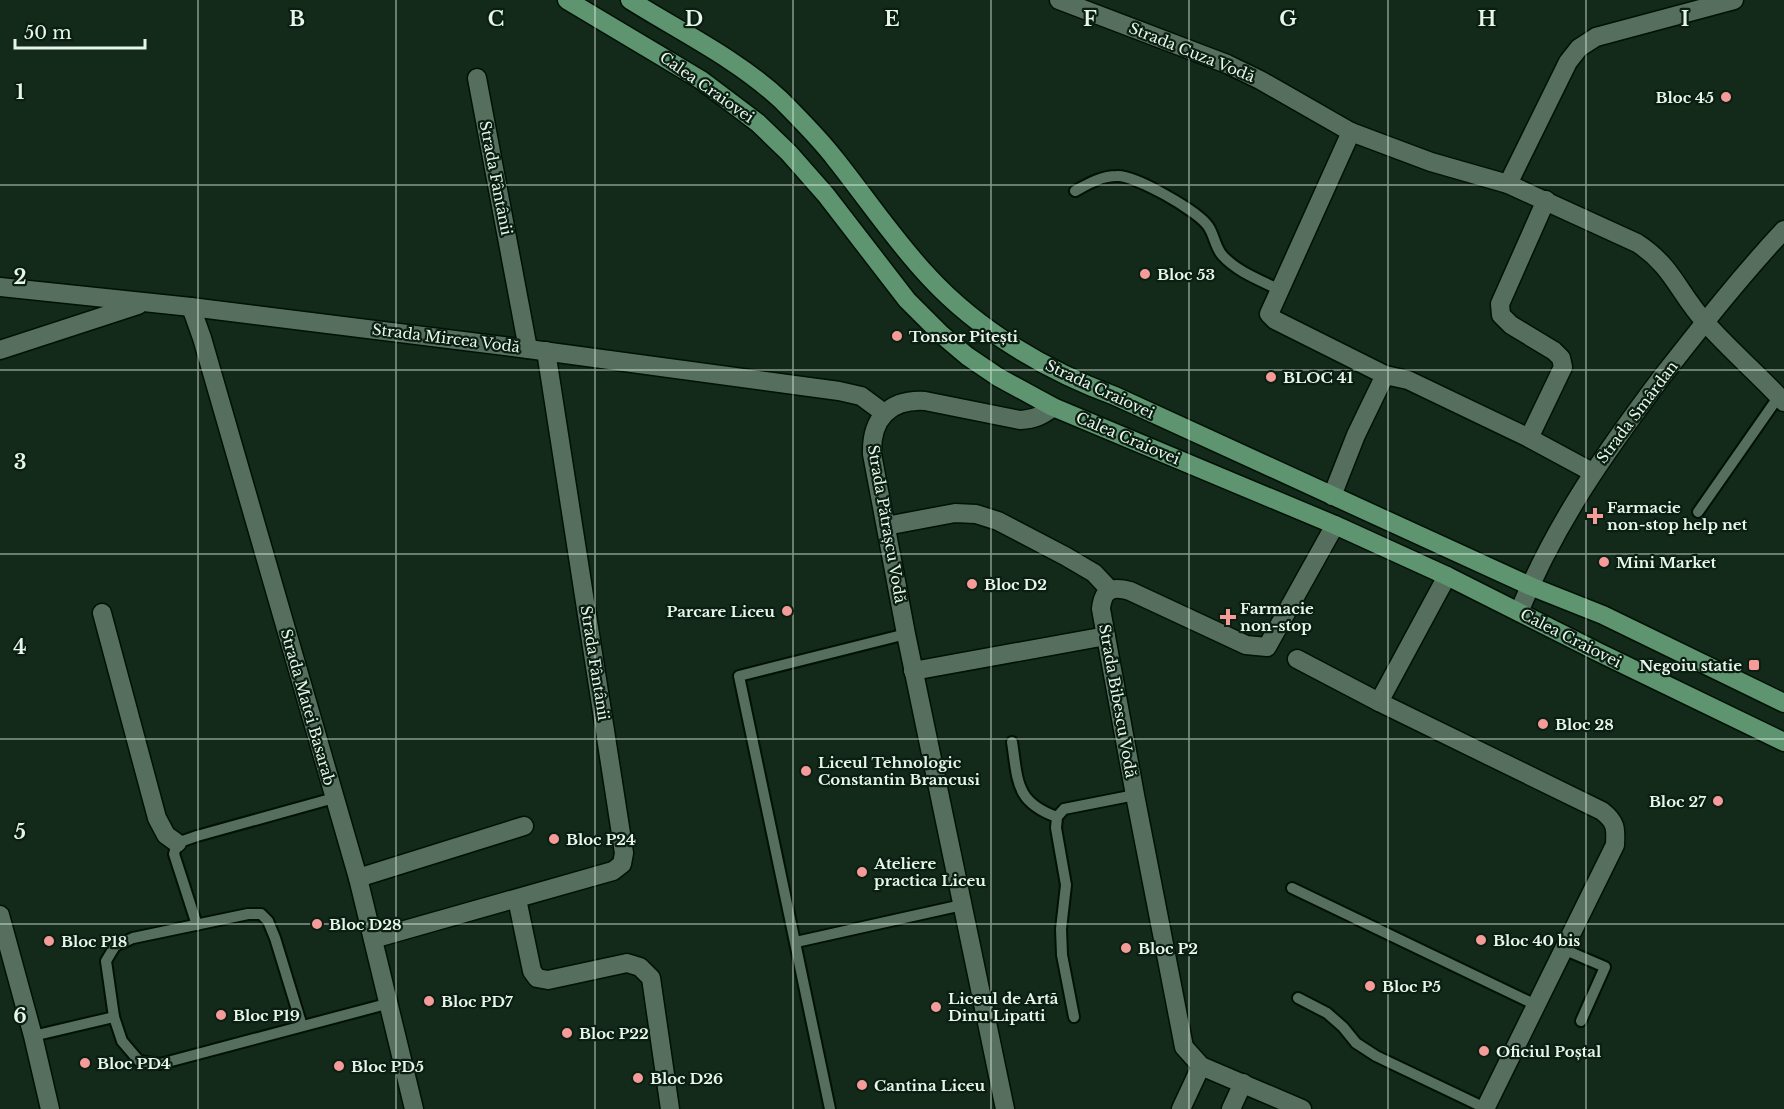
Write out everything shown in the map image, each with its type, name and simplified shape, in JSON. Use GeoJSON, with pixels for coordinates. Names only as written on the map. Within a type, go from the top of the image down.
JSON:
{"type":"FeatureCollection","features":[{"type":"Feature","properties":{"kind":"main road","name":"Calea Craiovei"},"geometry":{"type":"LineString","coordinates":[[567,0],[701,80],[758,123],[789,153],[826,195],[907,300],[941,334],[998,377],[1028,395],[1335,525],[1447,576],[1784,742]]}},
{"type":"Feature","properties":{"kind":"main road","name":"Strada Craiovei"},"geometry":{"type":"LineString","coordinates":[[630,0],[718,53],[779,99],[834,157],[930,278],[978,320],[1010,343],[1081,383],[1115,396],[1530,586]]}},
{"type":"Feature","properties":{"kind":"main road","name":"Calea Craiovei"},"geometry":{"type":"LineString","coordinates":[[1530,586],[1603,615],[1784,704]]}},
{"type":"Feature","properties":{"kind":"street","name":"Strada Cuza Vodă"},"geometry":{"type":"LineString","coordinates":[[1059,0],[1227,64],[1352,132],[1431,162],[1508,184],[1637,243],[1665,265],[1704,322],[1781,399]]}},
{"type":"Feature","properties":{"kind":"street"},"geometry":{"type":"LineString","coordinates":[[1508,184],[1568,62],[1579,48],[1596,37],[1616,30],[1734,0]]}},
{"type":"Feature","properties":{"kind":"street","name":"Strada Fântânii"},"geometry":{"type":"LineString","coordinates":[[477,78],[528,349]]}},
{"type":"Feature","properties":{"kind":"street"},"geometry":{"type":"LineString","coordinates":[[1352,132],[1269,314],[1275,320],[1385,375],[1408,380],[1592,472]]}},
{"type":"Feature","properties":{"kind":"street"},"geometry":{"type":"LineString","coordinates":[[1528,438],[1563,367],[1561,358],[1554,351],[1510,325],[1500,315],[1500,304],[1546,200]]}},
{"type":"Feature","properties":{"kind":"street","name":"Strada Smârdan"},"geometry":{"type":"LineString","coordinates":[[1519,612],[1563,521],[1592,472],[1726,293],[1784,230]]}},
{"type":"Feature","properties":{"kind":"street","name":"Strada Mircea Vodă"},"geometry":{"type":"LineString","coordinates":[[0,287],[191,307],[546,351],[839,391],[861,396],[884,413]]}},
{"type":"Feature","properties":{"kind":"street"},"geometry":{"type":"LineString","coordinates":[[0,350],[145,303]]}},
{"type":"Feature","properties":{"kind":"street","name":"Strada Matei Basarab"},"geometry":{"type":"LineString","coordinates":[[191,307],[202,338],[358,878],[414,1109]]}},
{"type":"Feature","properties":{"kind":"street","name":"Strada Fântânii"},"geometry":{"type":"LineString","coordinates":[[373,939],[613,871],[622,864],[624,853],[546,351]]}},
{"type":"Feature","properties":{"kind":"street"},"geometry":{"type":"LineString","coordinates":[[1332,496],[1356,435],[1385,375]]}},
{"type":"Feature","properties":{"kind":"street"},"geometry":{"type":"LineString","coordinates":[[884,413],[910,400],[1020,420],[1042,416],[1053,406]]}},
{"type":"Feature","properties":{"kind":"street","name":"Strada Pătrașcu Vodă"},"geometry":{"type":"LineString","coordinates":[[884,413],[871,438],[872,454],[906,634],[1005,1109]]}},
{"type":"Feature","properties":{"kind":"street"},"geometry":{"type":"LineString","coordinates":[[885,526],[955,513],[976,514],[998,521],[1065,556],[1094,573],[1110,590],[1119,588],[1130,591],[1246,645],[1267,647],[1335,525]]}},
{"type":"Feature","properties":{"kind":"street"},"geometry":{"type":"LineString","coordinates":[[1379,702],[1447,576]]}},
{"type":"Feature","properties":{"kind":"street","name":"Strada Bibescu Vodă"},"geometry":{"type":"LineString","coordinates":[[1110,590],[1102,598],[1101,609],[1135,795],[1184,1047],[1201,1066]]}},
{"type":"Feature","properties":{"kind":"street"},"geometry":{"type":"LineString","coordinates":[[102,613],[157,818],[166,835],[177,843]]}},
{"type":"Feature","properties":{"kind":"street"},"geometry":{"type":"LineString","coordinates":[[914,670],[1106,636]]}},
{"type":"Feature","properties":{"kind":"street"},"geometry":{"type":"LineString","coordinates":[[1297,659],[1379,702],[1602,811],[1612,819],[1616,831],[1615,845],[1485,1109]]}},
{"type":"Feature","properties":{"kind":"street"},"geometry":{"type":"LineString","coordinates":[[358,878],[524,826]]}},
{"type":"Feature","properties":{"kind":"street"},"geometry":{"type":"LineString","coordinates":[[517,899],[532,971],[537,978],[548,980],[627,963],[640,967],[651,978],[670,1109]]}},
{"type":"Feature","properties":{"kind":"street"},"geometry":{"type":"LineString","coordinates":[[0,915],[50,1109]]}},
{"type":"Feature","properties":{"kind":"street"},"geometry":{"type":"LineString","coordinates":[[1181,1109],[1201,1066],[1302,1109]]}},
{"type":"Feature","properties":{"kind":"street"},"geometry":{"type":"LineString","coordinates":[[1231,1109],[1244,1083]]}},
{"type":"Feature","properties":{"kind":"lane"},"geometry":{"type":"LineString","coordinates":[[1075,192],[1096,179],[1118,175],[1143,183],[1185,207],[1208,225],[1221,254],[1240,271],[1280,290]]}},
{"type":"Feature","properties":{"kind":"lane"},"geometry":{"type":"LineString","coordinates":[[1698,512],[1781,399]]}},
{"type":"Feature","properties":{"kind":"lane"},"geometry":{"type":"LineString","coordinates":[[830,1109],[739,676],[906,634]]}},
{"type":"Feature","properties":{"kind":"lane"},"geometry":{"type":"LineString","coordinates":[[1012,741],[1022,793],[1030,804],[1041,812],[1057,817]]}},
{"type":"Feature","properties":{"kind":"lane"},"geometry":{"type":"LineString","coordinates":[[1074,1017],[1062,955],[1061,929],[1066,885],[1056,828],[1057,817],[1064,809],[1135,795]]}},
{"type":"Feature","properties":{"kind":"lane"},"geometry":{"type":"LineString","coordinates":[[197,925],[174,854],[177,843],[334,798]]}},
{"type":"Feature","properties":{"kind":"lane"},"geometry":{"type":"LineString","coordinates":[[1292,888],[1536,1005]]}},
{"type":"Feature","properties":{"kind":"lane"},"geometry":{"type":"LineString","coordinates":[[796,942],[962,905]]}},
{"type":"Feature","properties":{"kind":"lane"},"geometry":{"type":"LineString","coordinates":[[302,1026],[268,921],[261,914],[248,914],[133,938],[115,946],[106,961],[114,1017],[122,1041],[139,1061],[160,1064],[390,1004]]}},
{"type":"Feature","properties":{"kind":"lane"},"geometry":{"type":"LineString","coordinates":[[1563,949],[1605,967],[1581,1021]]}},
{"type":"Feature","properties":{"kind":"lane"},"geometry":{"type":"LineString","coordinates":[[1298,998],[1327,1013],[1356,1043],[1376,1056],[1485,1109]]}},
{"type":"Feature","properties":{"kind":"lane"},"geometry":{"type":"LineString","coordinates":[[33,1036],[114,1017]]}},
{"type":"Feature","properties":{"kind":"place","name":"Bloc 45"},"geometry":{"type":"Point","coordinates":[1726,97]}},
{"type":"Feature","properties":{"kind":"place","name":"Bloc 53"},"geometry":{"type":"Point","coordinates":[1145,274]}},
{"type":"Feature","properties":{"kind":"place","name":"Tonsor Pitești"},"geometry":{"type":"Point","coordinates":[897,336]}},
{"type":"Feature","properties":{"kind":"place","name":"BLOC 41"},"geometry":{"type":"Point","coordinates":[1271,377]}},
{"type":"Feature","properties":{"kind":"place","name":"Farmacie non-stop help net"},"geometry":{"type":"Point","coordinates":[1595,516]}},
{"type":"Feature","properties":{"kind":"place","name":"Mini Market"},"geometry":{"type":"Point","coordinates":[1604,562]}},
{"type":"Feature","properties":{"kind":"place","name":"Bloc D2"},"geometry":{"type":"Point","coordinates":[972,584]}},
{"type":"Feature","properties":{"kind":"place","name":"Parcare Liceu"},"geometry":{"type":"Point","coordinates":[787,611]}},
{"type":"Feature","properties":{"kind":"place","name":"Farmacie non-stop"},"geometry":{"type":"Point","coordinates":[1228,617]}},
{"type":"Feature","properties":{"kind":"place","name":"Negoiu statie"},"geometry":{"type":"Point","coordinates":[1754,665]}},
{"type":"Feature","properties":{"kind":"place","name":"Bloc 28"},"geometry":{"type":"Point","coordinates":[1543,724]}},
{"type":"Feature","properties":{"kind":"place","name":"Liceul Tehnologic Constantin Brancusi"},"geometry":{"type":"Point","coordinates":[806,771]}},
{"type":"Feature","properties":{"kind":"place","name":"Bloc 27"},"geometry":{"type":"Point","coordinates":[1718,801]}},
{"type":"Feature","properties":{"kind":"place","name":"Bloc P24"},"geometry":{"type":"Point","coordinates":[554,839]}},
{"type":"Feature","properties":{"kind":"place","name":"Ateliere practica Liceu"},"geometry":{"type":"Point","coordinates":[862,872]}},
{"type":"Feature","properties":{"kind":"place","name":"Bloc D28"},"geometry":{"type":"Point","coordinates":[317,924]}},
{"type":"Feature","properties":{"kind":"place","name":"Bloc 40 bis"},"geometry":{"type":"Point","coordinates":[1481,940]}},
{"type":"Feature","properties":{"kind":"place","name":"Bloc P18"},"geometry":{"type":"Point","coordinates":[49,941]}},
{"type":"Feature","properties":{"kind":"place","name":"Bloc P2"},"geometry":{"type":"Point","coordinates":[1126,948]}},
{"type":"Feature","properties":{"kind":"place","name":"Bloc P5"},"geometry":{"type":"Point","coordinates":[1370,986]}},
{"type":"Feature","properties":{"kind":"place","name":"Bloc PD7"},"geometry":{"type":"Point","coordinates":[429,1001]}},
{"type":"Feature","properties":{"kind":"place","name":"Liceul de Artă Dinu Lipatti"},"geometry":{"type":"Point","coordinates":[936,1007]}},
{"type":"Feature","properties":{"kind":"place","name":"Bloc P19"},"geometry":{"type":"Point","coordinates":[221,1015]}},
{"type":"Feature","properties":{"kind":"place","name":"Bloc P22"},"geometry":{"type":"Point","coordinates":[567,1033]}},
{"type":"Feature","properties":{"kind":"place","name":"Oficiul Poștal"},"geometry":{"type":"Point","coordinates":[1484,1051]}},
{"type":"Feature","properties":{"kind":"place","name":"Bloc PD4"},"geometry":{"type":"Point","coordinates":[85,1063]}},
{"type":"Feature","properties":{"kind":"place","name":"Bloc PD5"},"geometry":{"type":"Point","coordinates":[339,1066]}},
{"type":"Feature","properties":{"kind":"place","name":"Bloc D26"},"geometry":{"type":"Point","coordinates":[638,1078]}},
{"type":"Feature","properties":{"kind":"place","name":"Cantina Liceu"},"geometry":{"type":"Point","coordinates":[862,1085]}}]}
